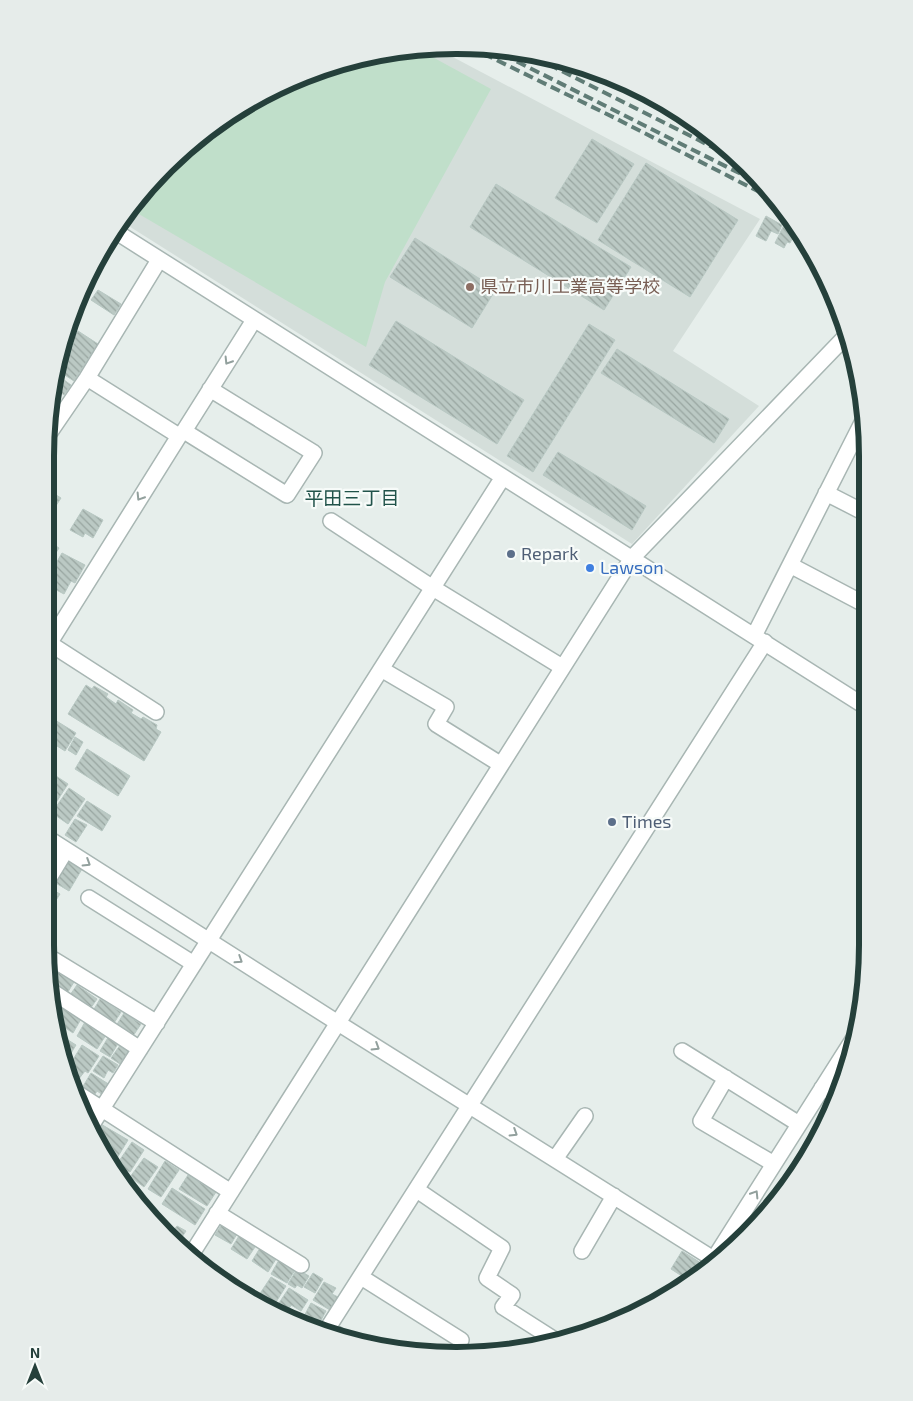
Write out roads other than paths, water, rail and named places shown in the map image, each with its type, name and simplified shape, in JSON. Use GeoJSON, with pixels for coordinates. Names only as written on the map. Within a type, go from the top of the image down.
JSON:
{"type":"FeatureCollection","features":[{"type":"Feature","properties":{"kind":"street"},"geometry":{"type":"LineString","coordinates":[[121,235],[859,703]]}},
{"type":"Feature","properties":{"kind":"street"},"geometry":{"type":"LineString","coordinates":[[55,424],[87,378],[159,260]]}},
{"type":"Feature","properties":{"kind":"street"},"geometry":{"type":"LineString","coordinates":[[54,635],[254,320]]}},
{"type":"Feature","properties":{"kind":"street"},"geometry":{"type":"LineString","coordinates":[[194,1250],[632,558],[842,340]]}},
{"type":"Feature","properties":{"kind":"street"},"geometry":{"type":"LineString","coordinates":[[87,378],[288,495],[314,453],[210,389]]}},
{"type":"Feature","properties":{"kind":"street"},"geometry":{"type":"LineString","coordinates":[[329,1327],[471,1105],[759,639],[790,564],[858,431]]}},
{"type":"Feature","properties":{"kind":"street"},"geometry":{"type":"LineString","coordinates":[[94,1121],[503,477]]}},
{"type":"Feature","properties":{"kind":"street"},"geometry":{"type":"LineString","coordinates":[[826,493],[859,510]]}},
{"type":"Feature","properties":{"kind":"street"},"geometry":{"type":"LineString","coordinates":[[331,521],[432,588],[562,667]]}},
{"type":"Feature","properties":{"kind":"street"},"geometry":{"type":"LineString","coordinates":[[790,564],[859,601]]}},
{"type":"Feature","properties":{"kind":"street"},"geometry":{"type":"LineString","coordinates":[[54,649],[156,712]]}},
{"type":"Feature","properties":{"kind":"street"},"geometry":{"type":"LineString","coordinates":[[381,669],[446,706],[436,724],[500,764]]}},
{"type":"Feature","properties":{"kind":"street"},"geometry":{"type":"LineString","coordinates":[[54,842],[338,1023],[471,1105],[709,1258]]}},
{"type":"Feature","properties":{"kind":"street"},"geometry":{"type":"LineString","coordinates":[[54,870],[66,850]]}},
{"type":"Feature","properties":{"kind":"street"},"geometry":{"type":"LineString","coordinates":[[89,898],[194,964]]}},
{"type":"Feature","properties":{"kind":"street"},"geometry":{"type":"LineString","coordinates":[[55,960],[157,1023]]}},
{"type":"Feature","properties":{"kind":"street"},"geometry":{"type":"LineString","coordinates":[[57,994],[140,1049]]}},
{"type":"Feature","properties":{"kind":"street"},"geometry":{"type":"LineString","coordinates":[[682,1051],[799,1124]]}},
{"type":"Feature","properties":{"kind":"street"},"geometry":{"type":"LineString","coordinates":[[722,1247],[845,1052]]}},
{"type":"Feature","properties":{"kind":"street"},"geometry":{"type":"LineString","coordinates":[[726,1078],[701,1121],[774,1164]]}},
{"type":"Feature","properties":{"kind":"street"},"geometry":{"type":"LineString","coordinates":[[822,1088],[831,1093]]}},
{"type":"Feature","properties":{"kind":"street"},"geometry":{"type":"LineString","coordinates":[[83,1097],[231,1192]]}},
{"type":"Feature","properties":{"kind":"street"},"geometry":{"type":"LineString","coordinates":[[555,1159],[585,1116]]}},
{"type":"Feature","properties":{"kind":"street"},"geometry":{"type":"LineString","coordinates":[[417,1190],[502,1248],[487,1278],[512,1295],[503,1307],[550,1337]]}},
{"type":"Feature","properties":{"kind":"street"},"geometry":{"type":"LineString","coordinates":[[582,1250],[614,1196]]}},
{"type":"Feature","properties":{"kind":"street"},"geometry":{"type":"LineString","coordinates":[[217,1214],[301,1265]]}},
{"type":"Feature","properties":{"kind":"street"},"geometry":{"type":"LineString","coordinates":[[361,1277],[461,1340]]}},
{"type":"Feature","properties":{"kind":"railway"},"geometry":{"type":"LineString","coordinates":[[487,55],[760,192]]}},
{"type":"Feature","properties":{"kind":"railway"},"geometry":{"type":"LineString","coordinates":[[508,57],[745,176]]}},
{"type":"Feature","properties":{"kind":"railway"},"geometry":{"type":"LineString","coordinates":[[548,64],[716,149]]}},
{"type":"Feature","properties":{"kind":"railway"},"geometry":{"type":"LineString","coordinates":[[627,91],[644,100]]}},
{"type":"Feature","properties":{"kind":"place","name":"県立市川工業高等学校"},"geometry":{"type":"Point","coordinates":[470,287]}},
{"type":"Feature","properties":{"kind":"place","name":"Repark"},"geometry":{"type":"Point","coordinates":[511,554]}},
{"type":"Feature","properties":{"kind":"place","name":"Lawson"},"geometry":{"type":"Point","coordinates":[590,568]}},
{"type":"Feature","properties":{"kind":"place","name":"Times"},"geometry":{"type":"Point","coordinates":[612,822]}},
{"type":"Feature","properties":{"kind":"district","name":"平田三丁目"},"geometry":{"type":"Point","coordinates":[352,498]}}]}
